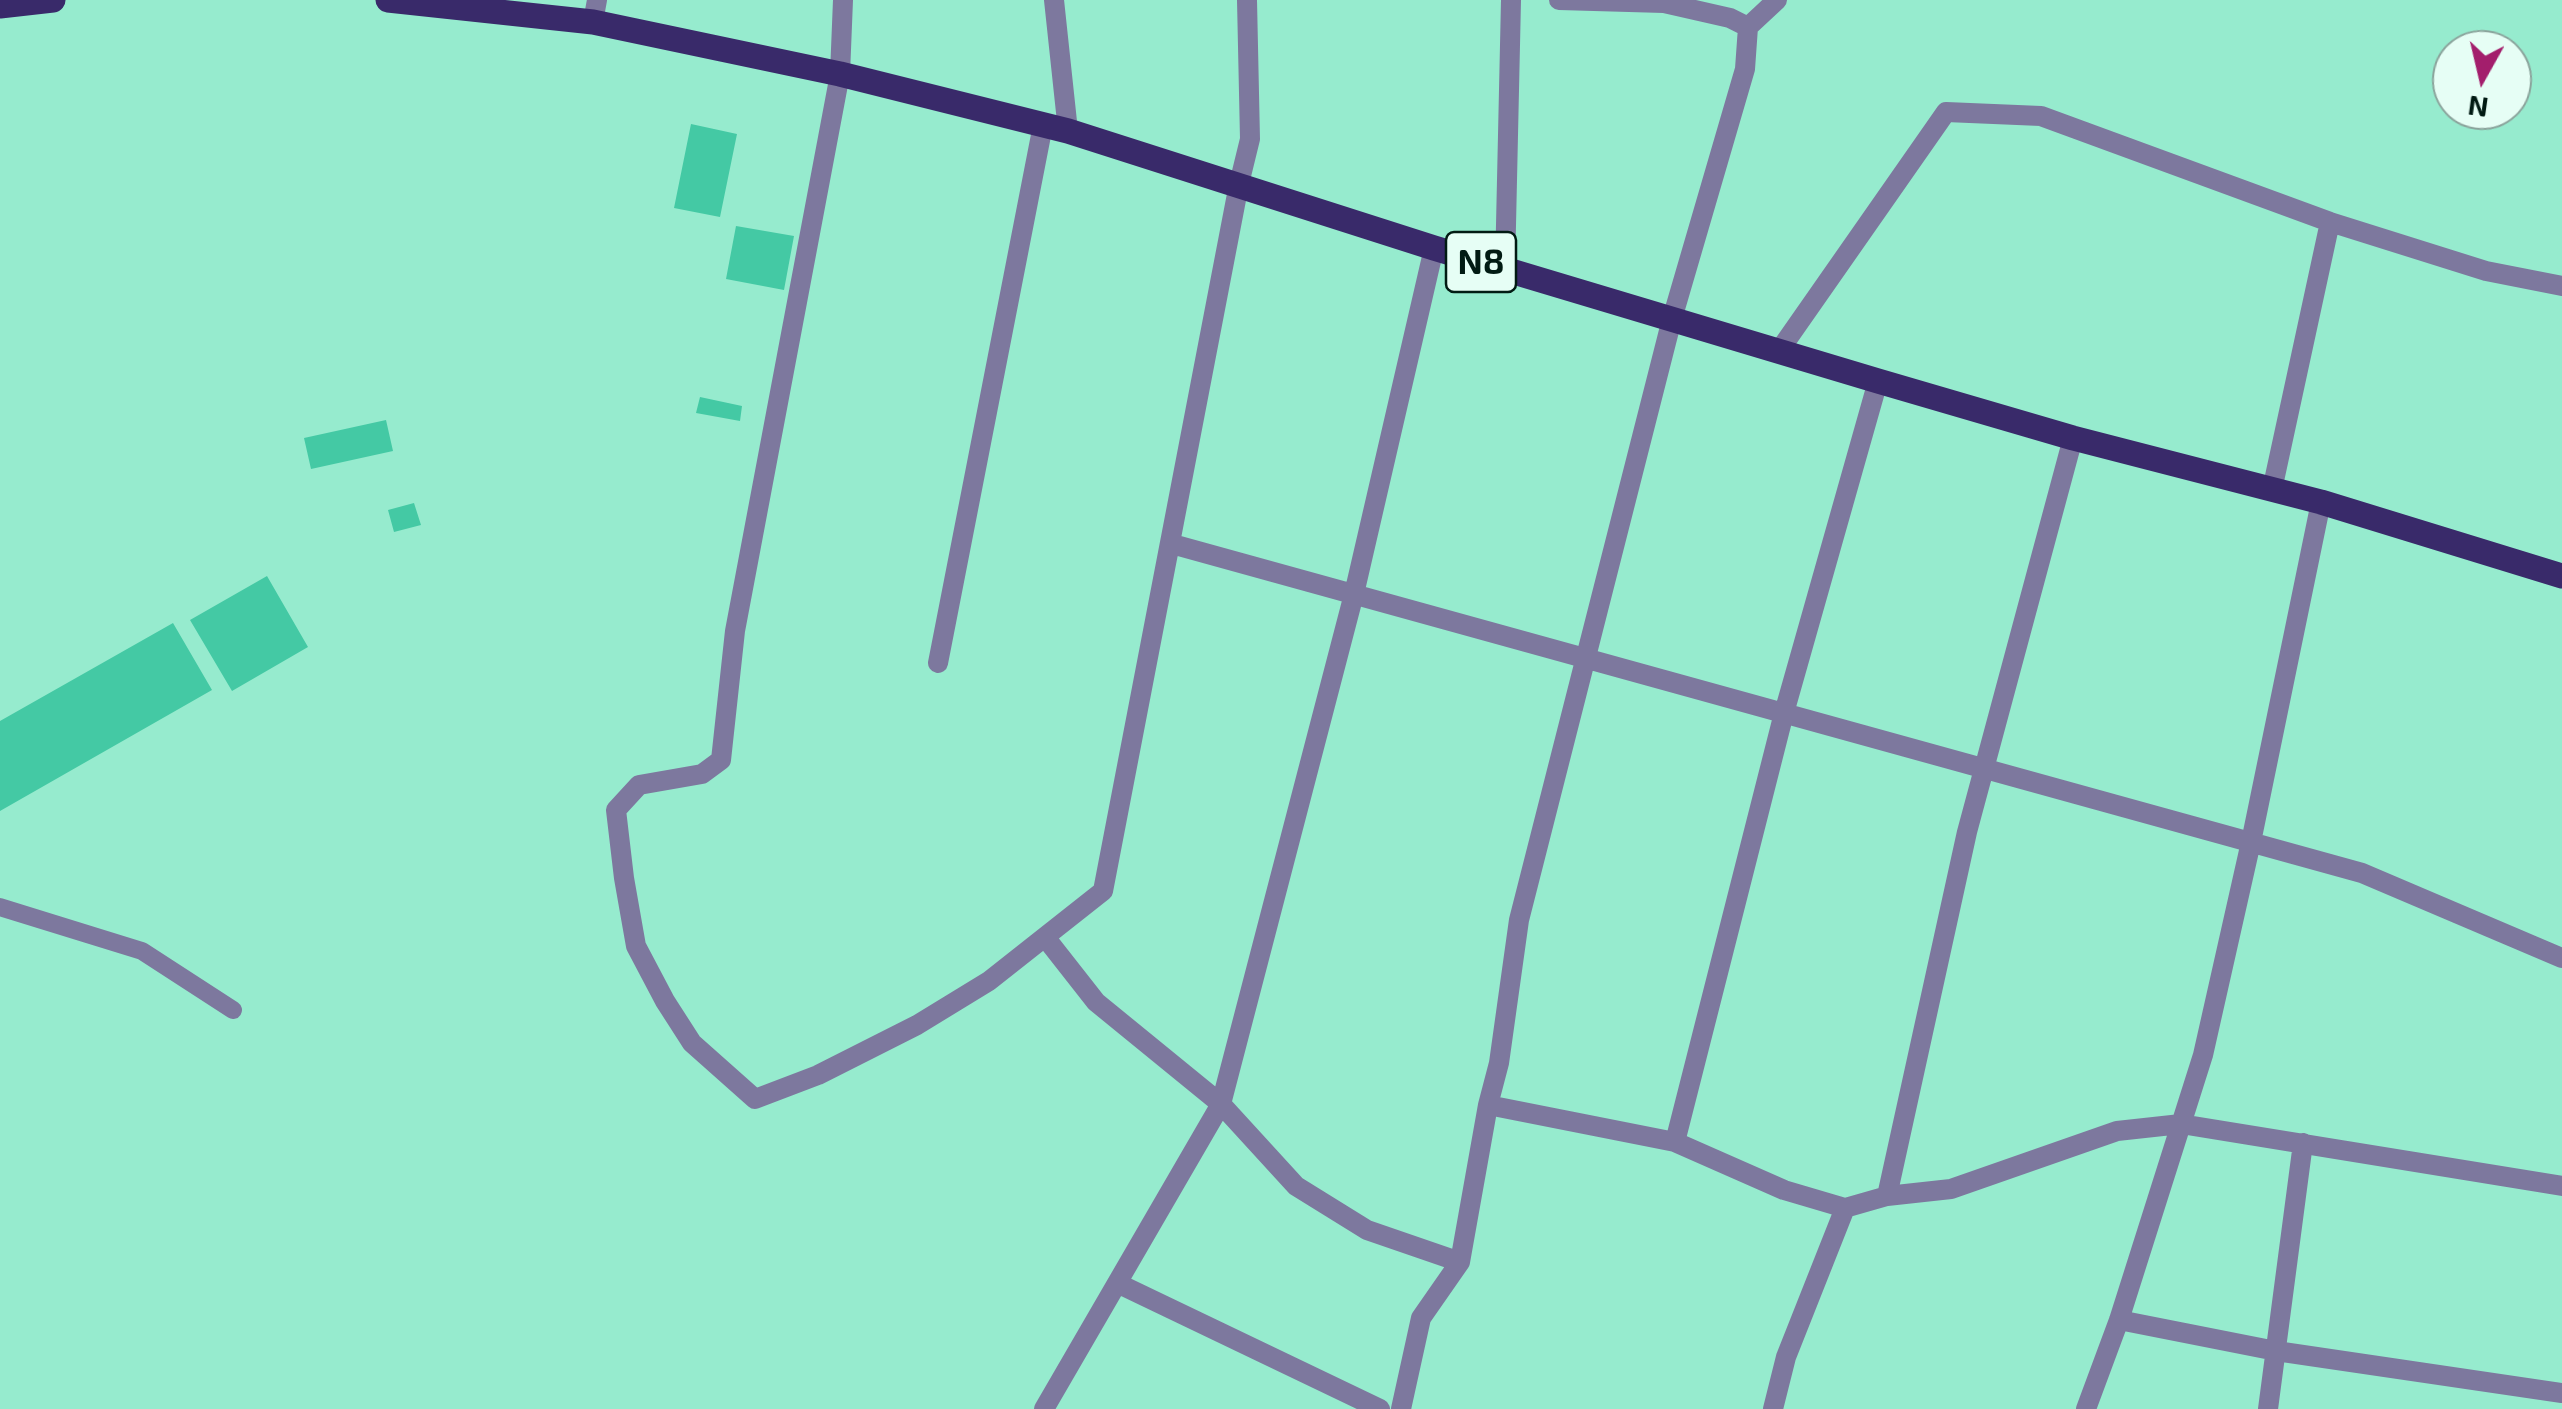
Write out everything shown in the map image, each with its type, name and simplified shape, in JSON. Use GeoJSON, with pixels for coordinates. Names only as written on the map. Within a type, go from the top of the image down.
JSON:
{"type":"FeatureCollection","features":[{"type":"Feature","properties":{"kind":"main road"},"geometry":{"type":"LineString","coordinates":[[0,6],[53,0]]}},
{"type":"Feature","properties":{"kind":"main road","name":"N8"},"geometry":{"type":"LineString","coordinates":[[388,0],[595,11],[1056,128],[1434,248],[1878,381],[2073,438],[2321,502],[2562,576]]}},
{"type":"Feature","properties":{"kind":"street"},"geometry":{"type":"LineString","coordinates":[[843,0],[840,74],[735,631],[720,760],[702,774],[638,785],[616,810],[636,946],[692,1043],[755,1099],[818,1074],[917,1024],[989,981],[1103,891],[1250,138],[1247,0]]}},
{"type":"Feature","properties":{"kind":"street"},"geometry":{"type":"LineString","coordinates":[[938,664],[1056,128],[1054,0]]}},
{"type":"Feature","properties":{"kind":"street"},"geometry":{"type":"LineString","coordinates":[[1506,270],[1512,0]]}},
{"type":"Feature","properties":{"kind":"street"},"geometry":{"type":"LineString","coordinates":[[1560,0],[1664,3],[1737,15],[1777,0]]}},
{"type":"Feature","properties":{"kind":"street"},"geometry":{"type":"LineString","coordinates":[[1401,1409],[1421,1318],[1460,1262],[1499,1063],[1519,920],[1672,319],[1745,70],[1737,15]]}},
{"type":"Feature","properties":{"kind":"street"},"geometry":{"type":"LineString","coordinates":[[1779,351],[1946,112],[2041,116],[2330,222],[2486,271],[2562,286]]}},
{"type":"Feature","properties":{"kind":"street"},"geometry":{"type":"LineString","coordinates":[[2272,490],[2330,222]]}},
{"type":"Feature","properties":{"kind":"street"},"geometry":{"type":"LineString","coordinates":[[1044,1409],[1221,1104],[1354,594],[1434,248]]}},
{"type":"Feature","properties":{"kind":"street"},"geometry":{"type":"LineString","coordinates":[[1676,1142],[1784,713],[1878,381]]}},
{"type":"Feature","properties":{"kind":"street"},"geometry":{"type":"LineString","coordinates":[[1887,1196],[1967,832],[2073,438]]}},
{"type":"Feature","properties":{"kind":"street"},"geometry":{"type":"LineString","coordinates":[[2086,1409],[2119,1320],[2202,1055],[2251,842],[2321,502]]}},
{"type":"Feature","properties":{"kind":"street"},"geometry":{"type":"LineString","coordinates":[[1172,544],[2362,873],[2562,958]]}},
{"type":"Feature","properties":{"kind":"street"},"geometry":{"type":"LineString","coordinates":[[1045,937],[1096,1002],[1221,1104],[1296,1186],[1366,1230],[1460,1262]]}},
{"type":"Feature","properties":{"kind":"street"},"geometry":{"type":"LineString","coordinates":[[1488,1106],[1676,1142],[1784,1190],[1844,1208],[1887,1196],[1951,1188],[2117,1131],[2181,1124],[2562,1186]]}},
{"type":"Feature","properties":{"kind":"street"},"geometry":{"type":"LineString","coordinates":[[2268,1409],[2303,1143]]}},
{"type":"Feature","properties":{"kind":"street"},"geometry":{"type":"LineString","coordinates":[[1773,1409],[1786,1357],[1844,1208]]}},
{"type":"Feature","properties":{"kind":"street"},"geometry":{"type":"LineString","coordinates":[[1116,1283],[1380,1409]]}},
{"type":"Feature","properties":{"kind":"street"},"geometry":{"type":"LineString","coordinates":[[2119,1320],[2276,1351],[2562,1393]]}},
{"type":"Feature","properties":{"kind":"lane"},"geometry":{"type":"LineString","coordinates":[[0,906],[142,951],[233,1010]]}},
{"type":"Feature","properties":{"kind":"building"},"geometry":{"type":"Polygon","coordinates":[[[691,124],[737,134],[720,217],[674,208],[691,124]]]}},
{"type":"Feature","properties":{"kind":"building"},"geometry":{"type":"Polygon","coordinates":[[[736,226],[794,236],[784,290],[726,279],[736,226]]]}},
{"type":"Feature","properties":{"kind":"building"},"geometry":{"type":"Polygon","coordinates":[[[700,397],[742,406],[740,421],[696,413],[700,397]]]}},
{"type":"Feature","properties":{"kind":"building"},"geometry":{"type":"Polygon","coordinates":[[[386,420],[393,451],[311,469],[304,438],[386,420]]]}},
{"type":"Feature","properties":{"kind":"building"},"geometry":{"type":"Polygon","coordinates":[[[414,503],[421,525],[394,532],[388,510],[414,503]]]}},
{"type":"Feature","properties":{"kind":"building"},"geometry":{"type":"Polygon","coordinates":[[[267,576],[308,647],[232,691],[190,620],[267,576]]]}},
{"type":"Feature","properties":{"kind":"building"},"geometry":{"type":"Polygon","coordinates":[[[173,623],[212,690],[0,811],[0,721],[173,623]]]}}]}
